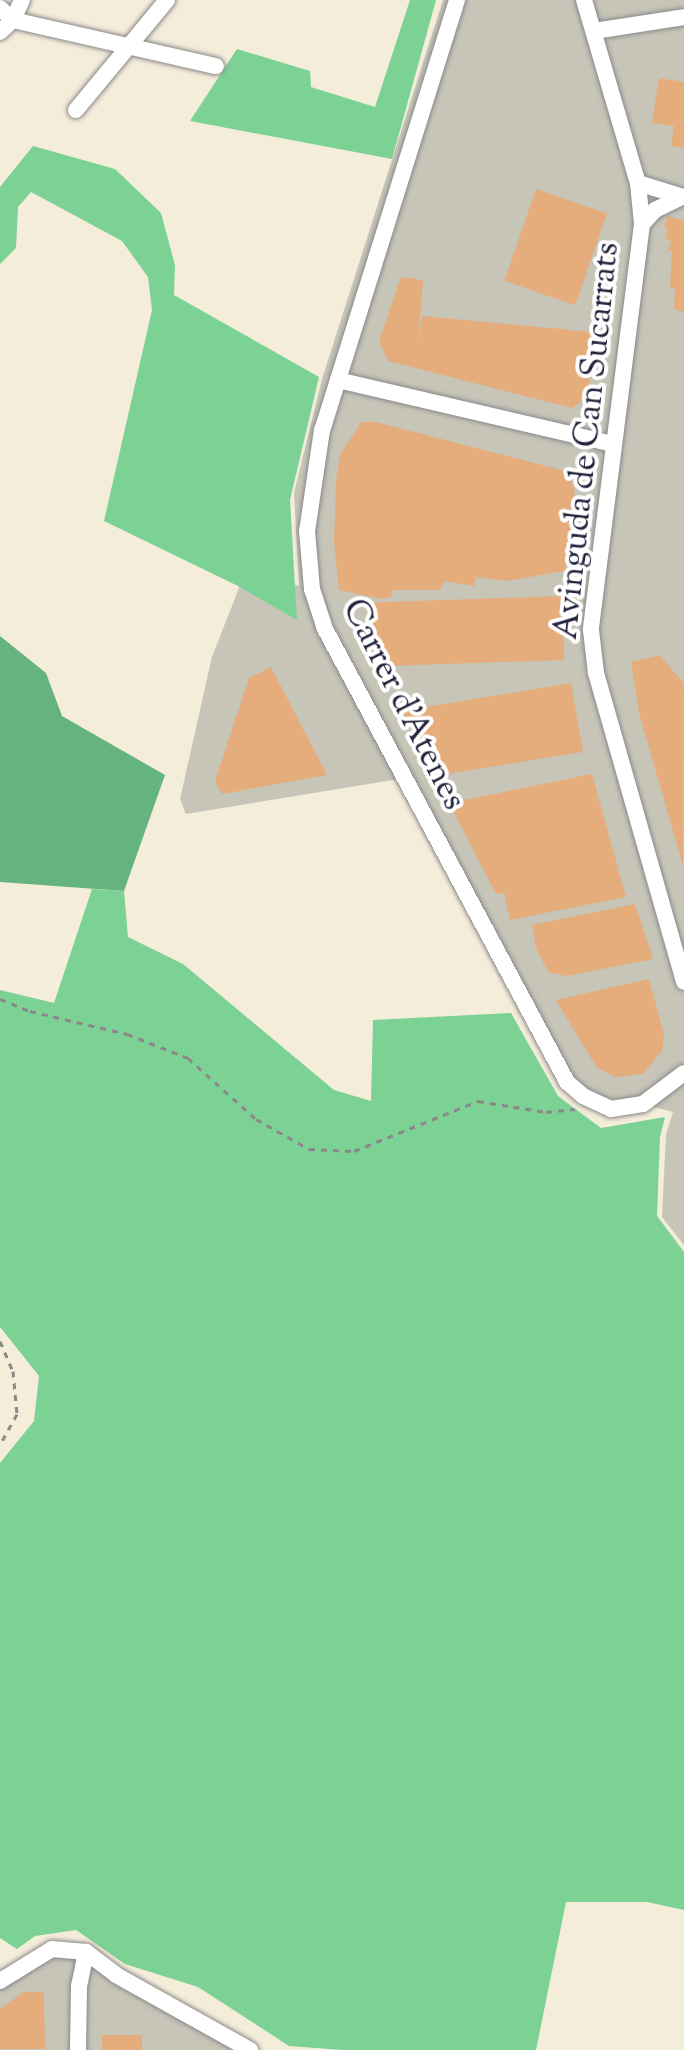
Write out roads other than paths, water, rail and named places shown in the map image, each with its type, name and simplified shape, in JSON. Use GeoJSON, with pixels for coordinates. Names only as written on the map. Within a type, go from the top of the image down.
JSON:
{"type":"FeatureCollection","features":[{"type":"Feature","properties":{"kind":"street"},"geometry":{"type":"LineString","coordinates":[[0,32],[13,20],[22,0]]}},
{"type":"Feature","properties":{"kind":"street"},"geometry":{"type":"LineString","coordinates":[[76,110],[167,0]]}},
{"type":"Feature","properties":{"kind":"street","name":"Carrer d'Atenes"},"geometry":{"type":"LineString","coordinates":[[457,0],[322,430],[307,531],[312,589],[324,627],[567,1082],[583,1096],[611,1109],[643,1104],[683,1075]]}},
{"type":"Feature","properties":{"kind":"street","name":"Avinguda de Can Sucarrats"},"geometry":{"type":"LineString","coordinates":[[584,0],[638,183],[642,224],[591,630],[596,673],[684,980]]}},
{"type":"Feature","properties":{"kind":"street"},"geometry":{"type":"LineString","coordinates":[[0,8],[13,20],[216,66]]}},
{"type":"Feature","properties":{"kind":"street"},"geometry":{"type":"LineString","coordinates":[[594,31],[684,17]]}},
{"type":"Feature","properties":{"kind":"street"},"geometry":{"type":"LineString","coordinates":[[638,183],[683,197]]}},
{"type":"Feature","properties":{"kind":"street"},"geometry":{"type":"LineString","coordinates":[[642,224],[655,210],[683,197]]}},
{"type":"Feature","properties":{"kind":"street"},"geometry":{"type":"LineString","coordinates":[[338,380],[613,444]]}},
{"type":"Feature","properties":{"kind":"street"},"geometry":{"type":"LineString","coordinates":[[0,1981],[52,1949],[80,1950],[116,1975],[250,2050]]}},
{"type":"Feature","properties":{"kind":"street"},"geometry":{"type":"LineString","coordinates":[[78,2050],[80,1950]]}}]}
